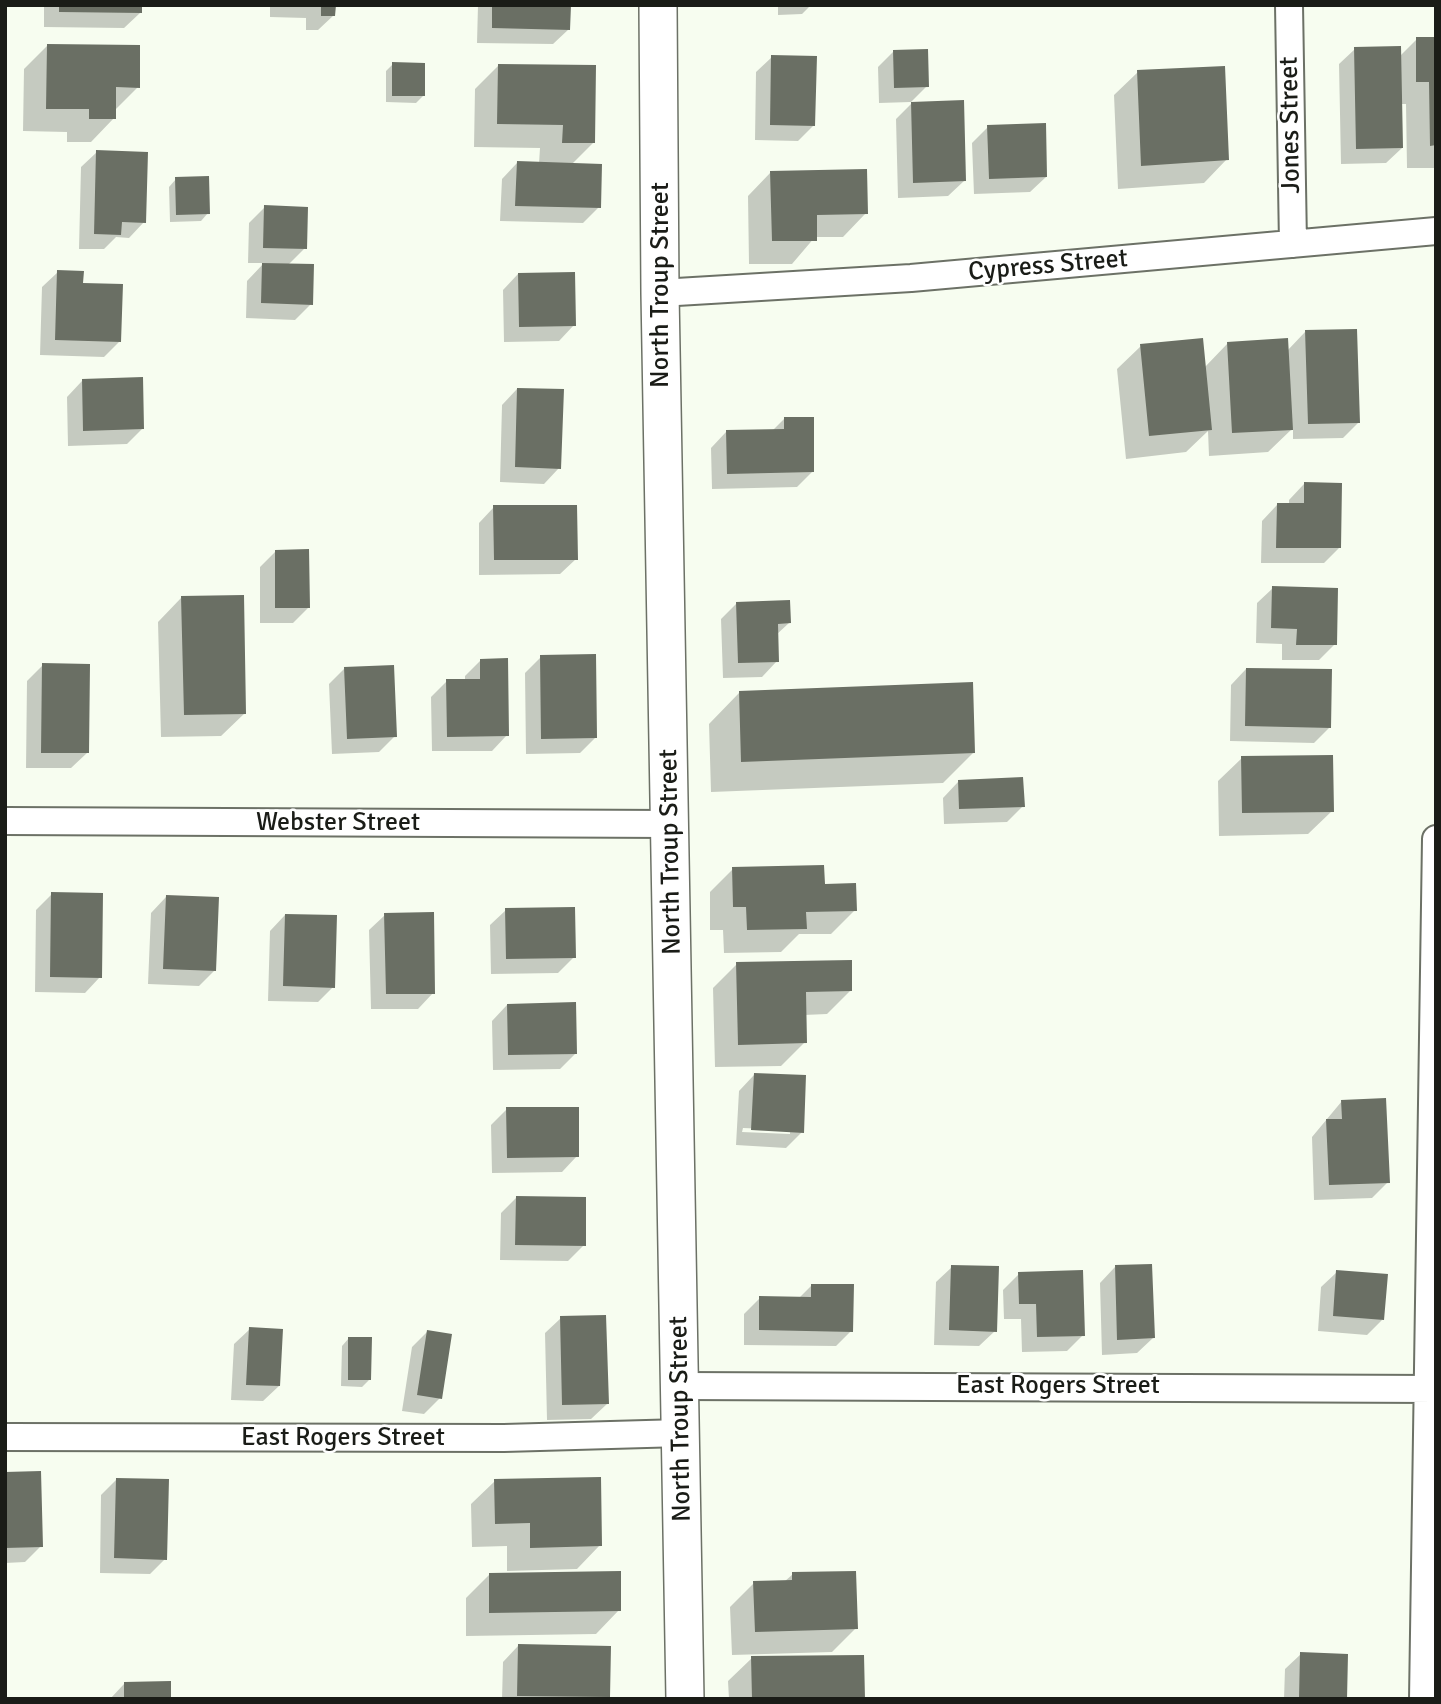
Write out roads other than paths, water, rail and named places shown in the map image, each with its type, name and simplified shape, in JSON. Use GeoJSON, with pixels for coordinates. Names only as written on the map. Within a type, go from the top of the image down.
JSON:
{"type":"FeatureCollection","features":[{"type":"Feature","properties":{"kind":"street","name":"North Troup Street"},"geometry":{"type":"LineString","coordinates":[[659,5],[660,293],[685,1699]]}},
{"type":"Feature","properties":{"kind":"street","name":"Jones Street"},"geometry":{"type":"LineString","coordinates":[[1289,5],[1293,244]]}},
{"type":"Feature","properties":{"kind":"street","name":"Cypress Street"},"geometry":{"type":"LineString","coordinates":[[660,293],[911,278],[1436,231]]}},
{"type":"Feature","properties":{"kind":"street","name":"Webster Street"},"geometry":{"type":"LineString","coordinates":[[5,821],[670,824]]}},
{"type":"Feature","properties":{"kind":"street"},"geometry":{"type":"LineString","coordinates":[[1423,1699],[1432,1389],[1436,839]]}},
{"type":"Feature","properties":{"kind":"street","name":"East Rogers Street"},"geometry":{"type":"LineString","coordinates":[[680,1386],[1432,1389]]}},
{"type":"Feature","properties":{"kind":"street","name":"East Rogers Street"},"geometry":{"type":"LineString","coordinates":[[5,1437],[504,1438],[682,1433]]}}]}
